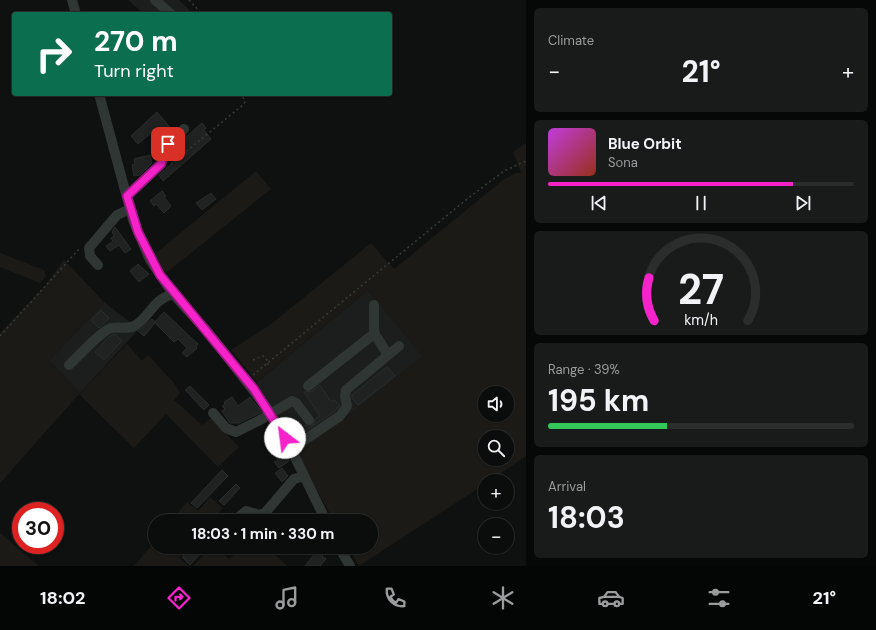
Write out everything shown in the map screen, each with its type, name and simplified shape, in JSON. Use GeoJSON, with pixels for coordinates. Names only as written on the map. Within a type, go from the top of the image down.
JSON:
{"type":"FeatureCollection","features":[{"type":"Feature","properties":{"kind":"street"},"geometry":{"type":"LineString","coordinates":[[72,0],[75,12]]}},
{"type":"Feature","properties":{"kind":"street"},"geometry":{"type":"LineString","coordinates":[[155,0],[168,12]]}},
{"type":"Feature","properties":{"kind":"street"},"geometry":{"type":"LineString","coordinates":[[100,96],[130,209],[150,260],[173,294],[207,331],[247,380],[271,414],[291,449],[323,514]]}},
{"type":"Feature","properties":{"kind":"street"},"geometry":{"type":"LineString","coordinates":[[127,196],[161,164],[166,147],[184,129]]}},
{"type":"Feature","properties":{"kind":"street"},"geometry":{"type":"LineString","coordinates":[[98,265],[90,256],[89,248],[119,213],[130,209]]}},
{"type":"Feature","properties":{"kind":"street"},"geometry":{"type":"LineString","coordinates":[[70,365],[106,330],[132,327],[141,320],[162,297],[173,294]]}},
{"type":"Feature","properties":{"kind":"street"},"geometry":{"type":"LineString","coordinates":[[374,305],[375,334],[388,355]]}},
{"type":"Feature","properties":{"kind":"street"},"geometry":{"type":"LineString","coordinates":[[308,386],[375,334]]}},
{"type":"Feature","properties":{"kind":"street"},"geometry":{"type":"LineString","coordinates":[[291,449],[340,416],[347,406],[345,396],[346,390],[399,346]]}},
{"type":"Feature","properties":{"kind":"street"},"geometry":{"type":"LineString","coordinates":[[213,413],[226,428],[236,432],[271,414],[292,401],[296,403],[309,420]]}},
{"type":"Feature","properties":{"kind":"street"},"geometry":{"type":"LineString","coordinates":[[265,514],[294,479],[304,476]]}},
{"type":"Feature","properties":{"kind":"street"},"geometry":{"type":"LineString","coordinates":[[242,514],[246,511],[256,514]]}},
{"type":"Feature","properties":{"kind":"street"},"geometry":{"type":"LineString","coordinates":[[343,554],[350,566]]}},
{"type":"Feature","properties":{"kind":"path"},"geometry":{"type":"LineString","coordinates":[[189,0],[200,12]]}},
{"type":"Feature","properties":{"kind":"path"},"geometry":{"type":"LineString","coordinates":[[165,168],[244,104],[245,101],[242,96]]}},
{"type":"Feature","properties":{"kind":"path"},"geometry":{"type":"LineString","coordinates":[[247,380],[268,365],[467,199],[504,171],[526,161]]}},
{"type":"Feature","properties":{"kind":"path"},"geometry":{"type":"LineString","coordinates":[[0,336],[84,243]]}},
{"type":"Feature","properties":{"kind":"path"},"geometry":{"type":"LineString","coordinates":[[253,360],[261,356],[267,360],[268,365]]}},
{"type":"Feature","properties":{"kind":"shaded area"},"geometry":{"type":"Polygon","coordinates":[[[128,0],[179,0],[191,12],[142,12],[128,0]]]}},
{"type":"Feature","properties":{"kind":"shaded area"},"geometry":{"type":"Polygon","coordinates":[[[526,143],[526,456],[514,464],[514,430],[478,430],[478,466],[511,466],[499,474],[478,474],[478,489],[378,554],[378,514],[330,514],[295,450],[352,413],[422,356],[368,290],[257,382],[231,350],[270,325],[371,243],[394,269],[503,180],[516,173],[521,173],[513,152],[526,143]]]}},
{"type":"Feature","properties":{"kind":"shaded area"},"geometry":{"type":"Polygon","coordinates":[[[256,171],[271,189],[166,273],[158,262],[156,253],[256,171]]]}},
{"type":"Feature","properties":{"kind":"shaded area"},"geometry":{"type":"Polygon","coordinates":[[[0,253],[44,270],[46,276],[40,283],[0,267],[0,253]]]}},
{"type":"Feature","properties":{"kind":"shaded area"},"geometry":{"type":"Polygon","coordinates":[[[64,260],[104,302],[49,361],[80,393],[127,344],[142,361],[148,355],[174,383],[180,393],[174,400],[202,425],[211,418],[239,447],[218,467],[166,414],[134,448],[79,394],[0,483],[0,333],[44,287],[64,260]]]}},
{"type":"Feature","properties":{"kind":"shaded area"},"geometry":{"type":"Polygon","coordinates":[[[368,290],[423,356],[352,413],[295,450],[273,409],[256,383],[368,290]]]}},
{"type":"Feature","properties":{"kind":"shaded area"},"geometry":{"type":"Polygon","coordinates":[[[104,302],[139,329],[80,393],[49,361],[104,302]]]}},
{"type":"Feature","properties":{"kind":"shaded area"},"geometry":{"type":"Polygon","coordinates":[[[210,497],[223,508],[217,514],[177,514],[187,502],[198,511],[210,497]]]}},
{"type":"Feature","properties":{"kind":"shaded area"},"geometry":{"type":"Polygon","coordinates":[[[0,533],[12,543],[12,554],[25,554],[39,566],[0,566],[0,533]]]}},
{"type":"Feature","properties":{"kind":"shaded area"},"geometry":{"type":"Polygon","coordinates":[[[148,549],[148,554],[183,554],[179,558],[189,566],[134,566],[148,549]]]}},
{"type":"Feature","properties":{"kind":"shaded area"},"geometry":{"type":"Polygon","coordinates":[[[204,554],[222,554],[230,559],[234,554],[274,554],[287,566],[193,566],[204,554]]]}},
{"type":"Feature","properties":{"kind":"shaded area"},"geometry":{"type":"Polygon","coordinates":[[[352,554],[377,554],[359,566],[352,554]]]}},
{"type":"Feature","properties":{"kind":"building"},"geometry":{"type":"Polygon","coordinates":[[[157,112],[173,131],[161,142],[152,132],[138,144],[131,136],[157,112]]]}},
{"type":"Feature","properties":{"kind":"building"},"geometry":{"type":"Polygon","coordinates":[[[202,123],[206,128],[204,130],[211,139],[163,181],[159,175],[178,158],[171,150],[202,123]]]}},
{"type":"Feature","properties":{"kind":"building"},"geometry":{"type":"Polygon","coordinates":[[[150,155],[152,163],[140,175],[134,176],[132,165],[135,164],[134,159],[150,155]]]}},
{"type":"Feature","properties":{"kind":"building"},"geometry":{"type":"Polygon","coordinates":[[[162,191],[166,196],[164,197],[171,206],[164,213],[156,204],[154,206],[150,201],[162,191]]]}},
{"type":"Feature","properties":{"kind":"building"},"geometry":{"type":"Polygon","coordinates":[[[211,193],[216,199],[202,210],[196,203],[211,193]]]}},
{"type":"Feature","properties":{"kind":"building"},"geometry":{"type":"Polygon","coordinates":[[[115,227],[131,249],[125,253],[119,245],[110,251],[106,246],[113,241],[111,238],[114,236],[112,232],[115,227]]]}},
{"type":"Feature","properties":{"kind":"building"},"geometry":{"type":"Polygon","coordinates":[[[138,264],[149,274],[139,282],[130,271],[138,264]]]}},
{"type":"Feature","properties":{"kind":"building"},"geometry":{"type":"Polygon","coordinates":[[[101,310],[109,318],[99,328],[91,320],[101,310]]]}},
{"type":"Feature","properties":{"kind":"building"},"geometry":{"type":"Polygon","coordinates":[[[164,312],[198,344],[196,347],[197,348],[187,357],[182,353],[187,348],[178,339],[174,342],[155,323],[144,336],[138,331],[152,319],[155,322],[164,312]]]}},
{"type":"Feature","properties":{"kind":"building"},"geometry":{"type":"Polygon","coordinates":[[[115,334],[122,341],[104,360],[95,352],[109,337],[115,334]]]}},
{"type":"Feature","properties":{"kind":"building"},"geometry":{"type":"Polygon","coordinates":[[[387,367],[395,376],[358,405],[352,398],[352,395],[387,367]]]}},
{"type":"Feature","properties":{"kind":"building"},"geometry":{"type":"Polygon","coordinates":[[[320,385],[331,402],[334,400],[340,405],[335,411],[301,434],[298,430],[306,425],[313,425],[315,419],[320,416],[304,392],[312,391],[320,385]]]}},
{"type":"Feature","properties":{"kind":"building"},"geometry":{"type":"Polygon","coordinates":[[[190,386],[209,405],[204,410],[185,390],[190,386]]]}},
{"type":"Feature","properties":{"kind":"building"},"geometry":{"type":"Polygon","coordinates":[[[232,397],[238,406],[250,397],[262,412],[239,423],[230,423],[222,411],[225,409],[222,406],[225,404],[224,402],[232,397]]]}},
{"type":"Feature","properties":{"kind":"building"},"geometry":{"type":"Polygon","coordinates":[[[274,433],[278,440],[275,442],[289,461],[279,468],[274,462],[278,460],[266,438],[274,433]]]}},
{"type":"Feature","properties":{"kind":"building"},"geometry":{"type":"Polygon","coordinates":[[[282,468],[288,476],[282,482],[275,473],[282,468]]]}},
{"type":"Feature","properties":{"kind":"building"},"geometry":{"type":"Polygon","coordinates":[[[222,470],[228,476],[197,508],[191,503],[222,470]]]}},
{"type":"Feature","properties":{"kind":"building"},"geometry":{"type":"Polygon","coordinates":[[[236,484],[240,488],[224,505],[219,501],[236,484]]]}},
{"type":"Feature","properties":{"kind":"building"},"geometry":{"type":"Polygon","coordinates":[[[185,554],[200,554],[190,565],[182,557],[185,554]]]}},
{"type":"Feature","properties":{"kind":"building"},"geometry":{"type":"Polygon","coordinates":[[[314,554],[324,554],[322,556],[326,559],[320,566],[305,566],[314,554]]]}},
{"type":"Feature","properties":{"kind":"route"},"geometry":{"type":"LineString","coordinates":[[168,144],[161,164],[127,196],[138,232],[150,260],[173,294],[207,331],[254,389],[285,438]]}}]}
